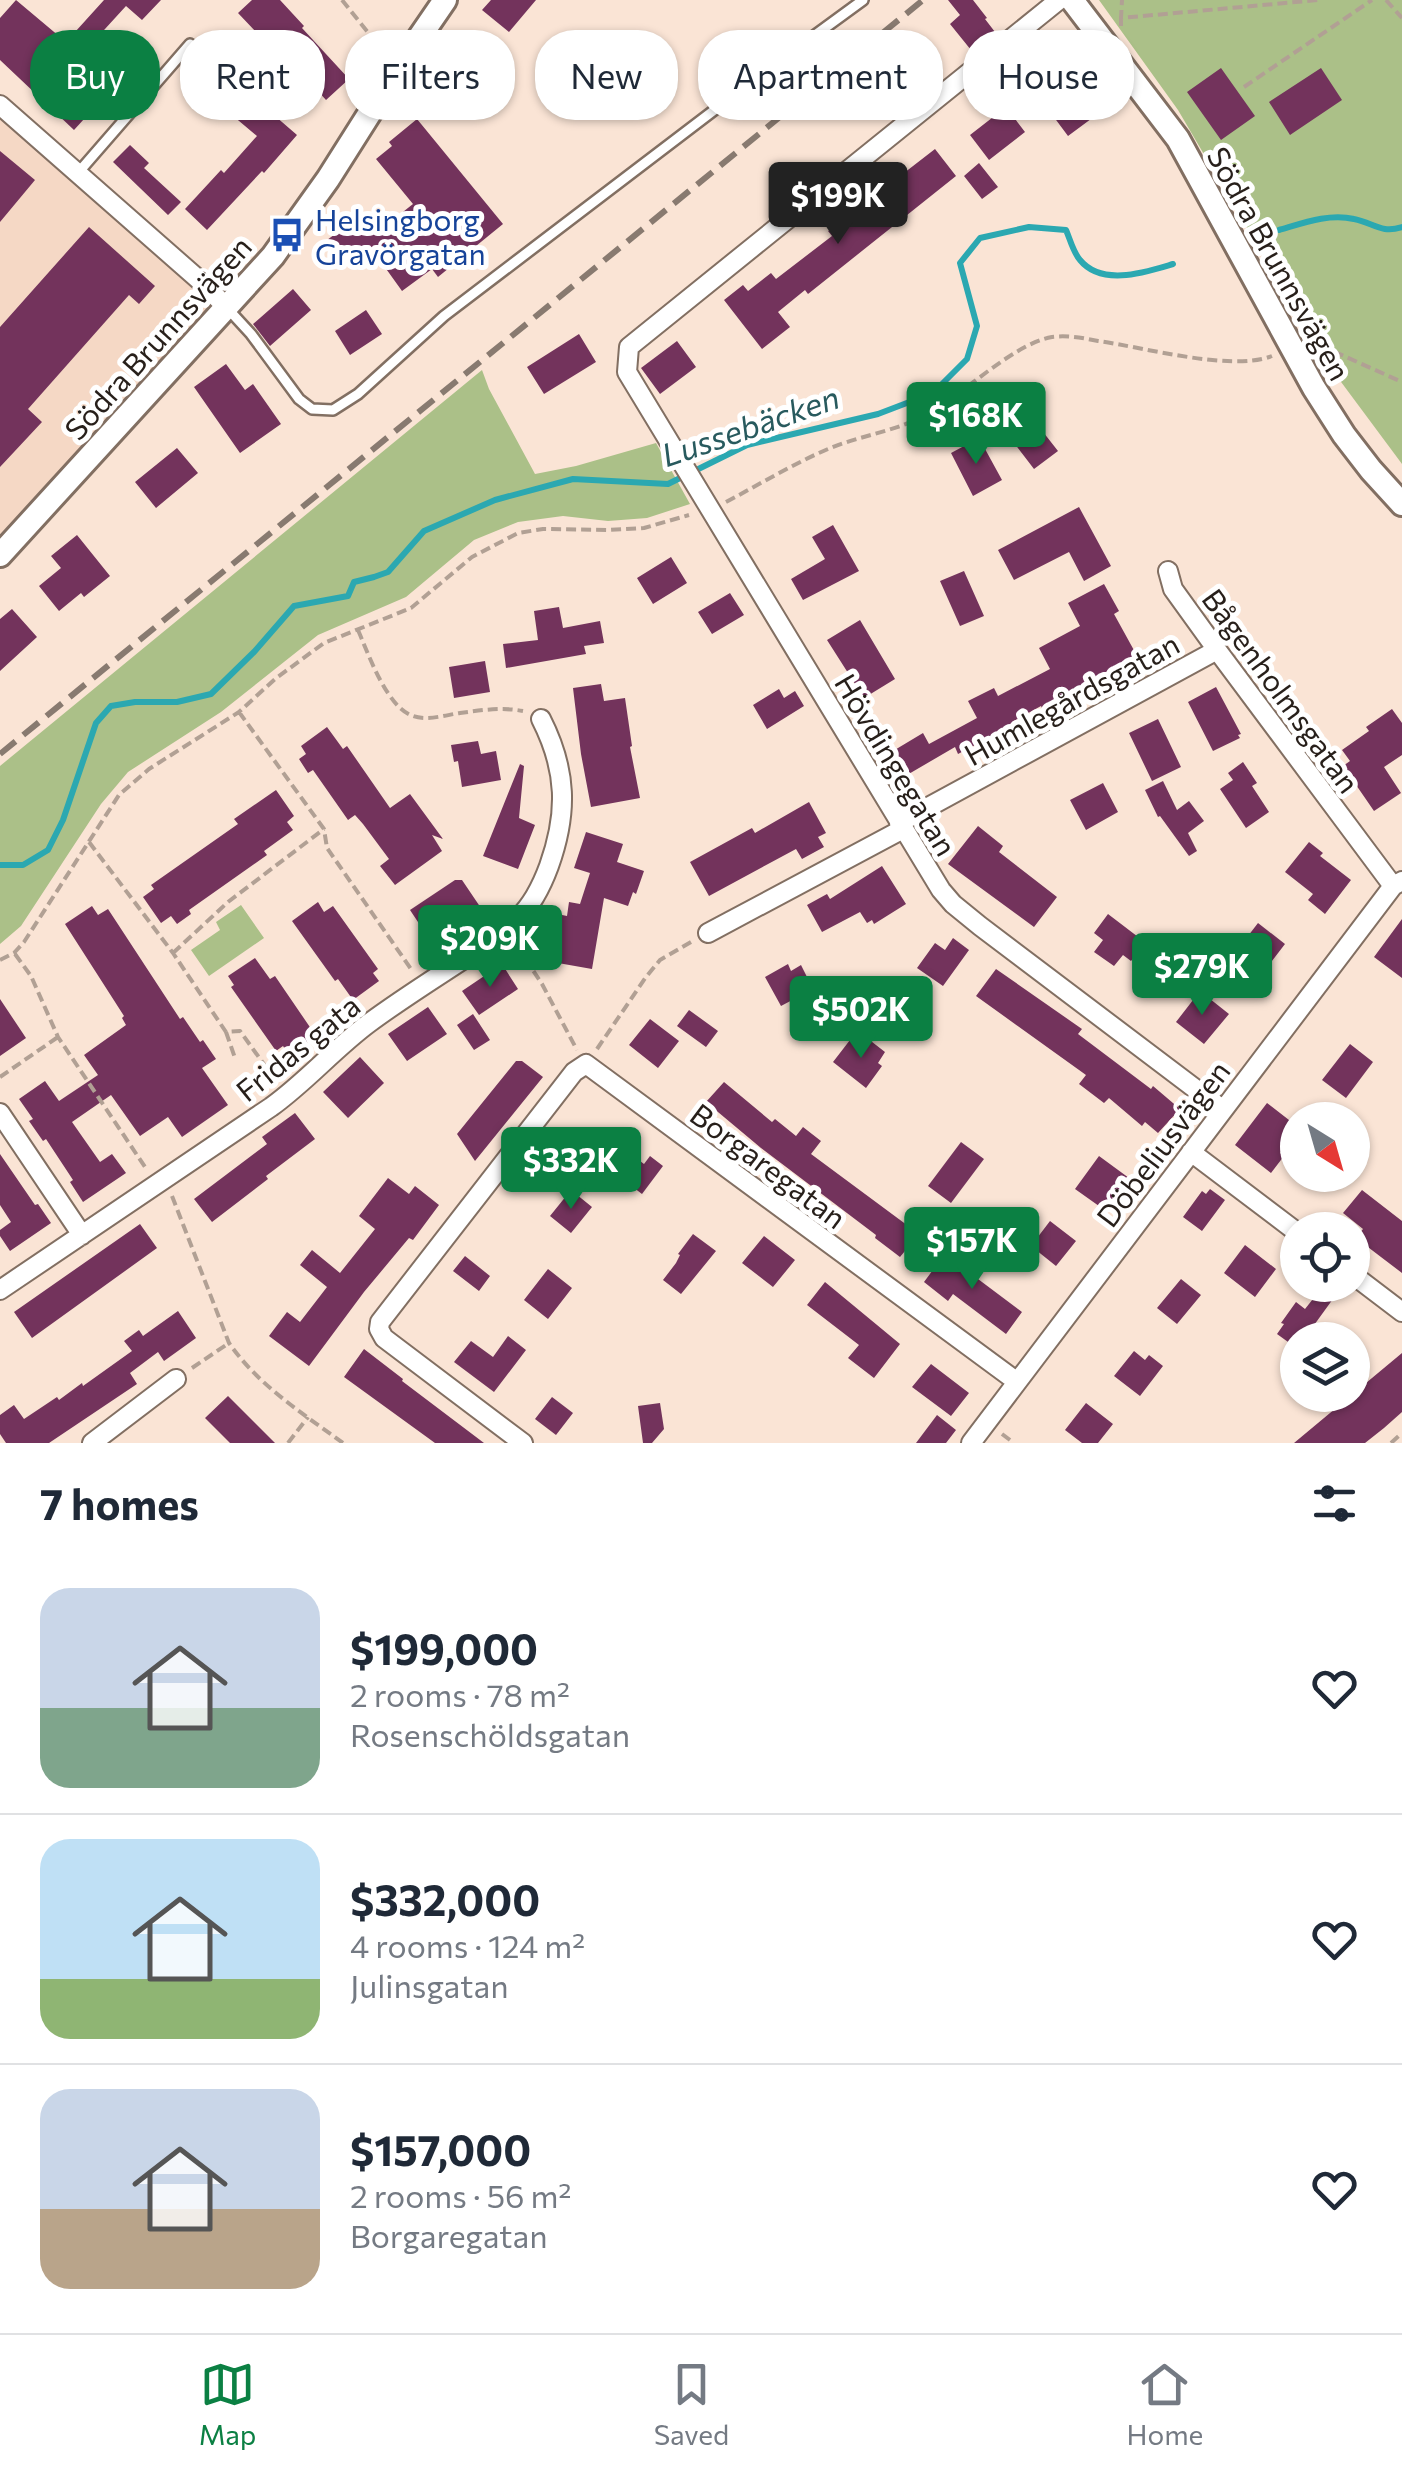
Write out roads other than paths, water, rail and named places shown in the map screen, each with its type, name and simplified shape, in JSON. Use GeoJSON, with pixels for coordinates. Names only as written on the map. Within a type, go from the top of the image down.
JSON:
{"type":"FeatureCollection","features":[{"type":"Feature","properties":{"kind":"street","name":"Södra Brunnsvägen"},"geometry":{"type":"LineString","coordinates":[[0,555],[272,256],[445,0]]}},
{"type":"Feature","properties":{"kind":"street","name":"Hövdingegatan"},"geometry":{"type":"LineString","coordinates":[[1058,0],[629,348],[628,372],[901,826],[953,904],[1222,1109]]}},
{"type":"Feature","properties":{"kind":"street","name":"Södra Brunnsvägen"},"geometry":{"type":"LineString","coordinates":[[1072,0],[1178,139],[1314,388],[1344,435],[1402,504]]}},
{"type":"Feature","properties":{"kind":"street"},"geometry":{"type":"LineString","coordinates":[[0,106],[225,306]]}},
{"type":"Feature","properties":{"kind":"street","name":"Bågenholmsgatan"},"geometry":{"type":"LineString","coordinates":[[1168,571],[1173,589],[1217,650],[1397,884]]}},
{"type":"Feature","properties":{"kind":"street","name":"Humlegårdsgatan"},"geometry":{"type":"LineString","coordinates":[[708,933],[1217,650]]}},
{"type":"Feature","properties":{"kind":"street","name":"Fridas gata"},"geometry":{"type":"LineString","coordinates":[[0,1290],[286,1096],[365,1026],[521,916],[539,888],[563,815],[560,773],[551,738],[541,719]]}},
{"type":"Feature","properties":{"kind":"street","name":"Döbeliusvägen"},"geometry":{"type":"LineString","coordinates":[[971,1443],[1397,884]]}},
{"type":"Feature","properties":{"kind":"street","name":"Borgaregatan"},"geometry":{"type":"LineString","coordinates":[[523,1443],[384,1338],[380,1322],[574,1072],[586,1064],[1016,1382]]}},
{"type":"Feature","properties":{"kind":"street"},"geometry":{"type":"LineString","coordinates":[[0,1113],[82,1235]]}},
{"type":"Feature","properties":{"kind":"street"},"geometry":{"type":"LineString","coordinates":[[1191,1152],[1280,1219]]}},
{"type":"Feature","properties":{"kind":"street"},"geometry":{"type":"LineString","coordinates":[[1370,1288],[1402,1312]]}},
{"type":"Feature","properties":{"kind":"street"},"geometry":{"type":"LineString","coordinates":[[92,1443],[176,1379]]}},
{"type":"Feature","properties":{"kind":"lane"},"geometry":{"type":"LineString","coordinates":[[225,306],[251,334],[298,399],[312,409],[333,410],[358,394],[444,316],[863,0]]}},
{"type":"Feature","properties":{"kind":"lane"},"geometry":{"type":"LineString","coordinates":[[77,174],[180,56]]}},
{"type":"Feature","properties":{"kind":"waterway","name":"Lussebäcken"},"geometry":{"type":"LineString","coordinates":[[1279,230],[1335,217],[1383,229],[1402,227]]}},
{"type":"Feature","properties":{"kind":"waterway","name":"Lussebäcken"},"geometry":{"type":"LineString","coordinates":[[0,865],[23,865],[48,850],[63,820],[96,723],[111,706],[177,702],[211,694],[294,606],[348,596],[354,582],[388,572],[424,531],[495,500],[573,479],[668,484],[747,445],[878,414],[933,393],[967,359],[977,326],[960,263],[980,238],[1029,227],[1066,230],[1080,260],[1100,273],[1125,275],[1173,264]]}},
{"type":"Feature","properties":{"kind":"railway"},"geometry":{"type":"LineString","coordinates":[[0,754],[923,0]]}},
{"type":"Feature","properties":{"kind":"place","name":"Helsingborg Gravörgatan"},"geometry":{"type":"Point","coordinates":[287,235]}}]}
